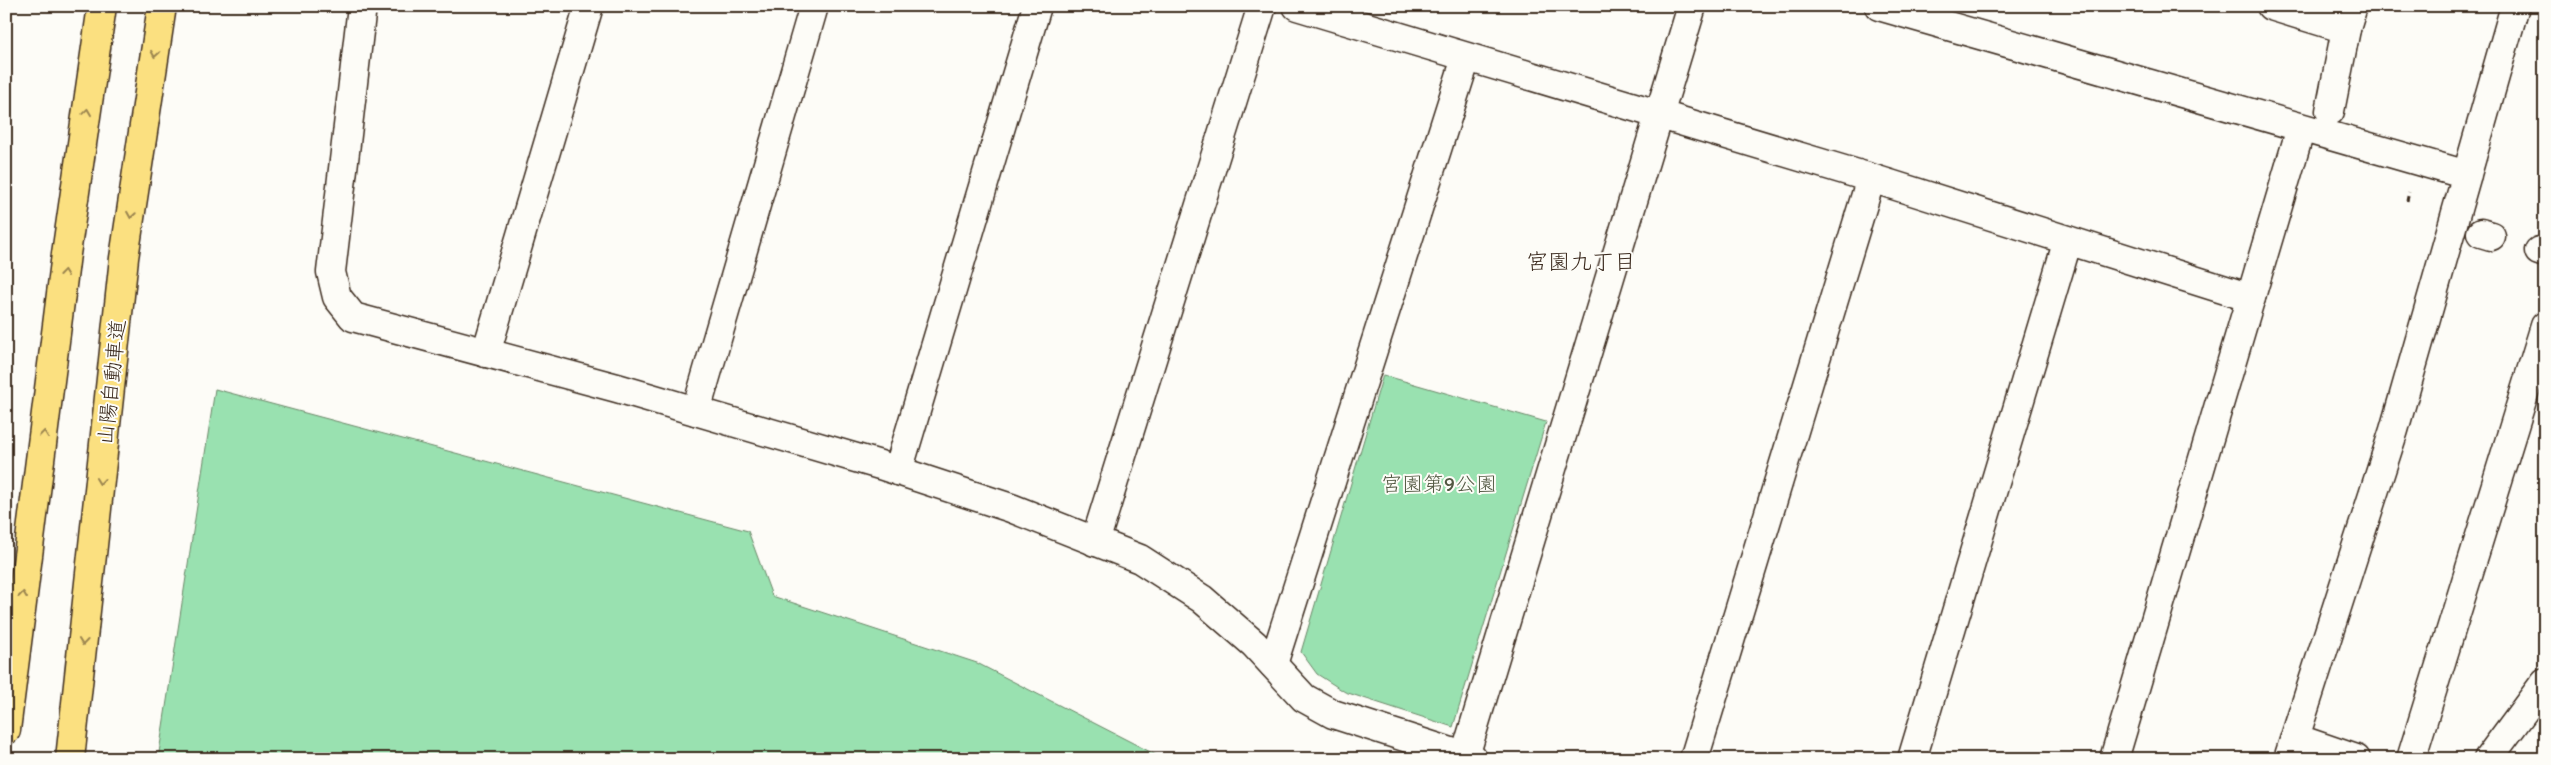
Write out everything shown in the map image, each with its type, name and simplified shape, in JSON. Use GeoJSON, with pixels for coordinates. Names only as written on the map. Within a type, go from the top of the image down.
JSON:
{"type":"FeatureCollection","features":[{"type":"Feature","properties":{"kind":"highway"},"geometry":{"type":"LineString","coordinates":[[6,730],[66,254],[102,6]]}},
{"type":"Feature","properties":{"kind":"highway","name":"山陽自動車道"},"geometry":{"type":"LineString","coordinates":[[70,759],[124,258],[162,6]]}},
{"type":"Feature","properties":{"kind":"street"},"geometry":{"type":"LineString","coordinates":[[362,6],[330,272],[337,297],[353,317],[696,411],[898,471],[1011,508],[1140,559],[1202,599],[1254,644],[1304,698],[1333,714],[1469,758],[1692,6]]}},
{"type":"Feature","properties":{"kind":"street"},"geometry":{"type":"LineString","coordinates":[[486,353],[590,6]]}},
{"type":"Feature","properties":{"kind":"street"},"geometry":{"type":"LineString","coordinates":[[696,411],[814,6]]}},
{"type":"Feature","properties":{"kind":"street"},"geometry":{"type":"LineString","coordinates":[[898,471],[1037,6]]}},
{"type":"Feature","properties":{"kind":"street"},"geometry":{"type":"LineString","coordinates":[[1096,542],[1262,6]]}},
{"type":"Feature","properties":{"kind":"street"},"geometry":{"type":"LineString","coordinates":[[1296,6],[1871,178],[2251,298]]}},
{"type":"Feature","properties":{"kind":"street"},"geometry":{"type":"LineString","coordinates":[[1879,6],[2467,175]]}},
{"type":"Feature","properties":{"kind":"street"},"geometry":{"type":"LineString","coordinates":[[2271,6],[2349,18],[2330,111]]}},
{"type":"Feature","properties":{"kind":"street"},"geometry":{"type":"LineString","coordinates":[[2356,759],[2292,748],[2394,430],[2515,6]]}},
{"type":"Feature","properties":{"kind":"street"},"geometry":{"type":"LineString","coordinates":[[1273,664],[1466,58]]}},
{"type":"Feature","properties":{"kind":"street"},"geometry":{"type":"LineString","coordinates":[[2114,759],[2301,128]]}},
{"type":"Feature","properties":{"kind":"street"},"geometry":{"type":"LineString","coordinates":[[1694,759],[1871,178]]}},
{"type":"Feature","properties":{"kind":"street"},"geometry":{"type":"LineString","coordinates":[[1912,759],[2068,240]]}},
{"type":"Feature","properties":{"kind":"street"},"geometry":{"type":"LineString","coordinates":[[2411,759],[2545,326]]}},
{"type":"Feature","properties":{"kind":"street"},"geometry":{"type":"LineString","coordinates":[[2488,759],[2545,682]]}},
{"type":"Feature","properties":{"kind":"green space","name":"宮園第9公園"},"geometry":{"type":"Polygon","coordinates":[[[1383,375],[1546,422],[1453,727],[1345,692],[1317,674],[1301,652],[1383,375]]]}},
{"type":"Feature","properties":{"kind":"green space"},"geometry":{"type":"Polygon","coordinates":[[[215,389],[748,531],[772,596],[977,663],[1164,759],[158,759],[215,389]]]}},
{"type":"Feature","properties":{"kind":"district","name":"宮園九丁目"},"geometry":{"type":"Point","coordinates":[1581,261]}}]}
